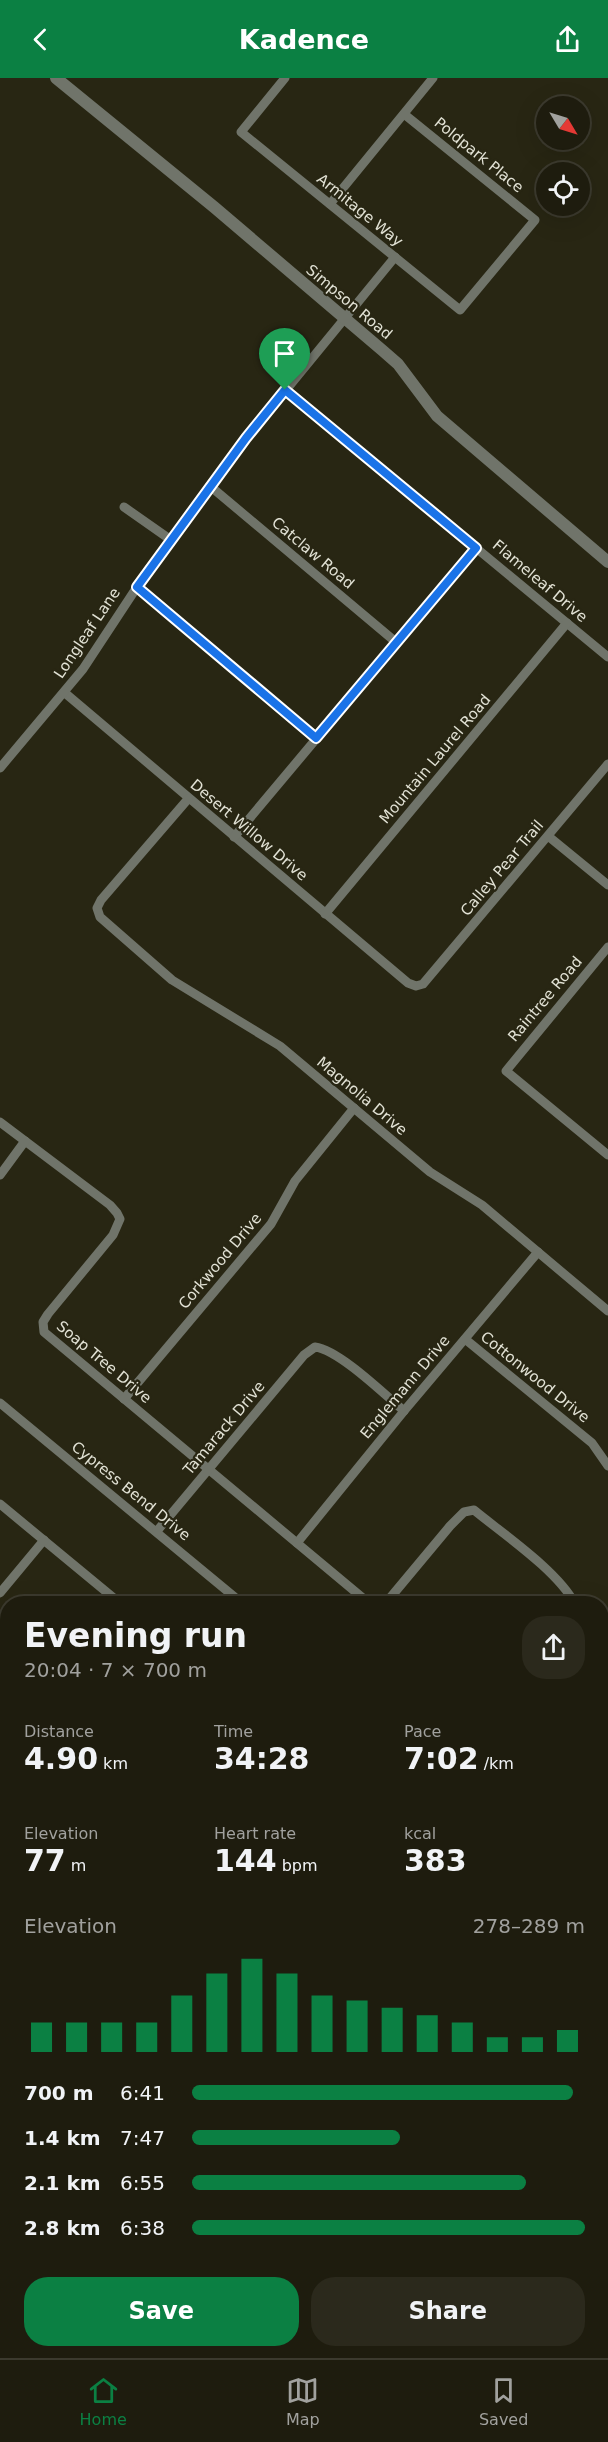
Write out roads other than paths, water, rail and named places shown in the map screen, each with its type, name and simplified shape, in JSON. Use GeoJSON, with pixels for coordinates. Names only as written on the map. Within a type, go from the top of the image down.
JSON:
{"type":"FeatureCollection","features":[{"type":"Feature","properties":{"kind":"street","name":"Simpson Road"},"geometry":{"type":"LineString","coordinates":[[56,78],[398,364],[437,416],[608,562]]}},
{"type":"Feature","properties":{"kind":"street","name":"Armitage Way"},"geometry":{"type":"LineString","coordinates":[[285,78],[241,132],[460,310]]}},
{"type":"Feature","properties":{"kind":"street"},"geometry":{"type":"LineString","coordinates":[[330,204],[433,78]]}},
{"type":"Feature","properties":{"kind":"street","name":"Poldpark Place"},"geometry":{"type":"LineString","coordinates":[[404,114],[535,220],[460,310]]}},
{"type":"Feature","properties":{"kind":"street","name":"Longleaf Lane"},"geometry":{"type":"LineString","coordinates":[[0,768],[65,693],[137,587],[210,486],[285,390],[395,257]]}},
{"type":"Feature","properties":{"kind":"street","name":"Flameleaf Drive"},"geometry":{"type":"LineString","coordinates":[[285,390],[608,657]]}},
{"type":"Feature","properties":{"kind":"street","name":"Catclaw Road"},"geometry":{"type":"LineString","coordinates":[[210,486],[397,643]]}},
{"type":"Feature","properties":{"kind":"street"},"geometry":{"type":"LineString","coordinates":[[124,507],[171,540]]}},
{"type":"Feature","properties":{"kind":"street"},"geometry":{"type":"LineString","coordinates":[[234,837],[476,548]]}},
{"type":"Feature","properties":{"kind":"street"},"geometry":{"type":"LineString","coordinates":[[137,587],[316,738]]}},
{"type":"Feature","properties":{"kind":"street","name":"Mountain Laurel Road"},"geometry":{"type":"LineString","coordinates":[[325,914],[567,623]]}},
{"type":"Feature","properties":{"kind":"street","name":"Desert Willow Drive"},"geometry":{"type":"LineString","coordinates":[[65,693],[325,914],[408,983],[416,986]]}},
{"type":"Feature","properties":{"kind":"street","name":"Calley Pear Trail"},"geometry":{"type":"LineString","coordinates":[[416,986],[423,984],[608,764]]}},
{"type":"Feature","properties":{"kind":"street","name":"Magnolia Drive"},"geometry":{"type":"LineString","coordinates":[[188,799],[101,900],[98,909],[100,917],[172,980],[270,1040],[430,1172],[482,1205],[608,1311]]}},
{"type":"Feature","properties":{"kind":"street"},"geometry":{"type":"LineString","coordinates":[[548,836],[608,885]]}},
{"type":"Feature","properties":{"kind":"street","name":"Raintree Road"},"geometry":{"type":"LineString","coordinates":[[604,1151],[506,1071],[608,947]]}},
{"type":"Feature","properties":{"kind":"street","name":"Corkwood Drive"},"geometry":{"type":"LineString","coordinates":[[124,1399],[271,1224],[295,1181],[354,1108]]}},
{"type":"Feature","properties":{"kind":"street","name":"Soap Tree Drive"},"geometry":{"type":"LineString","coordinates":[[0,1122],[117,1213],[120,1219],[113,1235],[48,1314],[42,1327],[51,1338],[360,1596]]}},
{"type":"Feature","properties":{"kind":"street"},"geometry":{"type":"LineString","coordinates":[[604,1151],[608,1139]]}},
{"type":"Feature","properties":{"kind":"street"},"geometry":{"type":"LineString","coordinates":[[0,1174],[25,1141]]}},
{"type":"Feature","properties":{"kind":"street","name":"Englemann Drive"},"geometry":{"type":"LineString","coordinates":[[297,1543],[538,1252]]}},
{"type":"Feature","properties":{"kind":"street","name":"Cottonwood Drive"},"geometry":{"type":"LineString","coordinates":[[465,1339],[592,1443],[608,1466]]}},
{"type":"Feature","properties":{"kind":"street","name":"Tamarack Drive"},"geometry":{"type":"LineString","coordinates":[[157,1531],[304,1355],[315,1347],[325,1348],[339,1357],[404,1411]]}},
{"type":"Feature","properties":{"kind":"street","name":"Cypress Bend Drive"},"geometry":{"type":"LineString","coordinates":[[0,1403],[234,1596]]}},
{"type":"Feature","properties":{"kind":"street"},"geometry":{"type":"LineString","coordinates":[[0,1504],[111,1596]]}},
{"type":"Feature","properties":{"kind":"street"},"geometry":{"type":"LineString","coordinates":[[392,1596],[450,1526],[464,1512],[474,1510],[533,1559],[571,1596]]}},
{"type":"Feature","properties":{"kind":"street"},"geometry":{"type":"LineString","coordinates":[[0,1593],[44,1540]]}}]}
